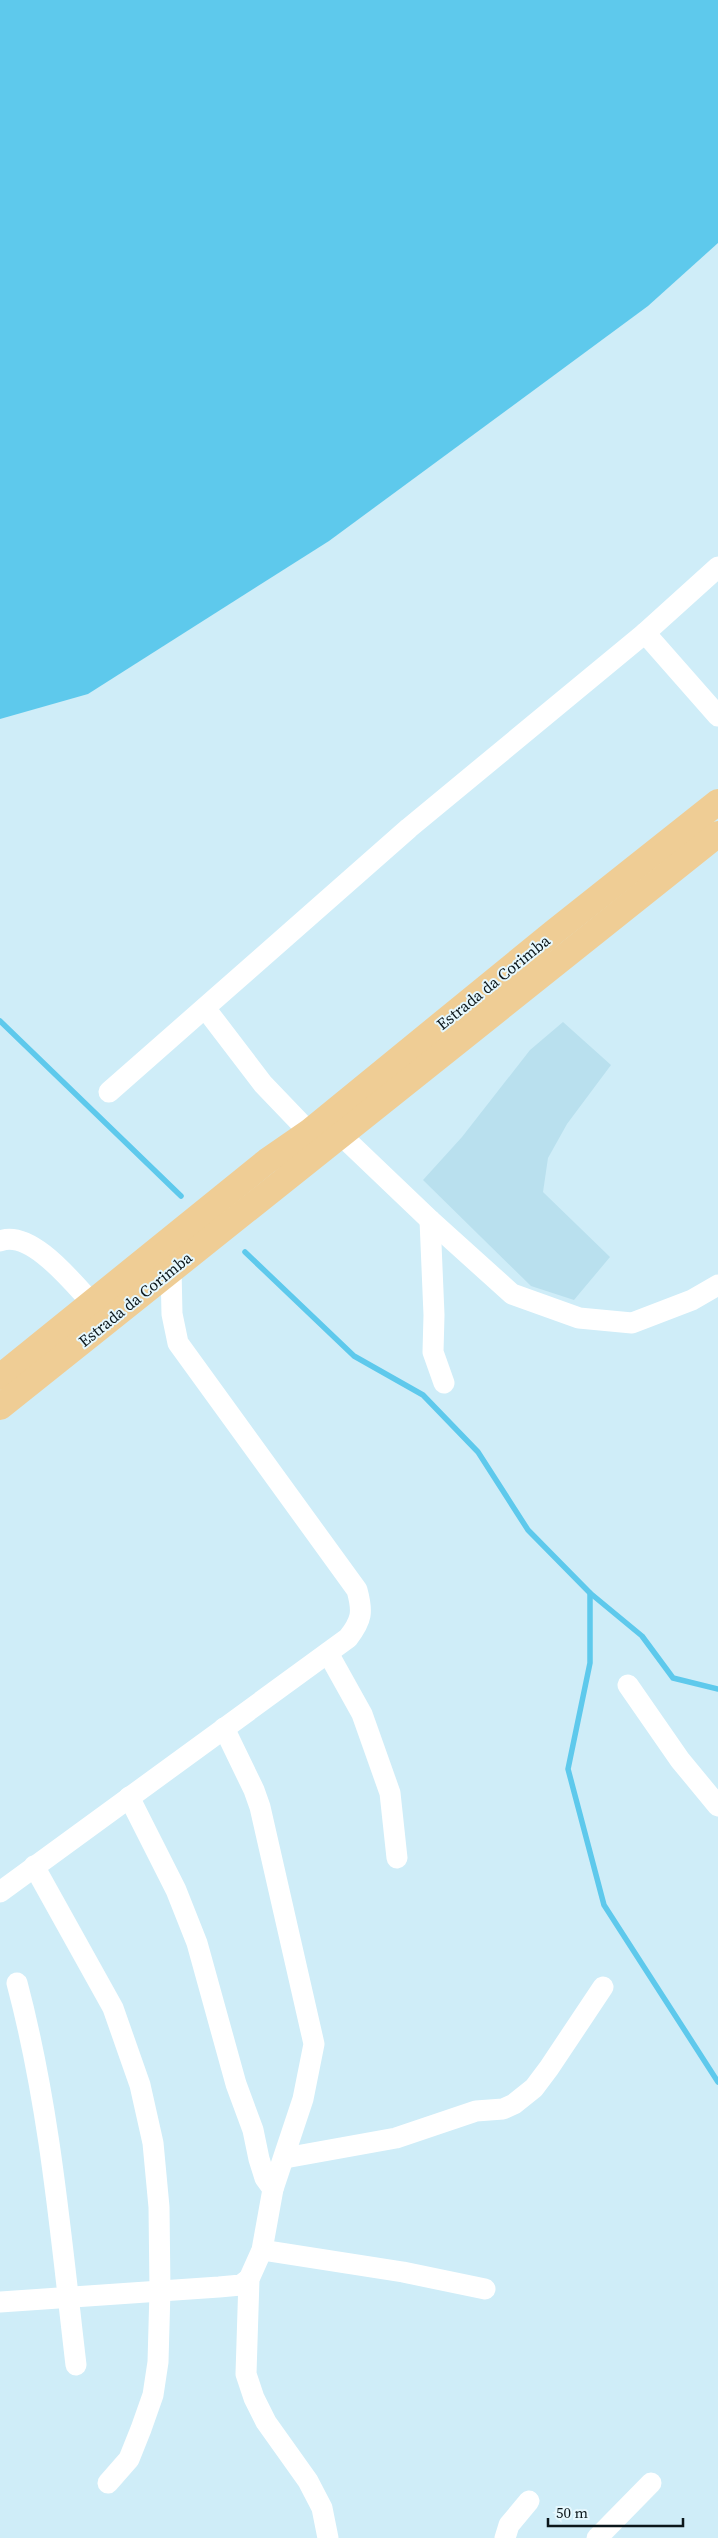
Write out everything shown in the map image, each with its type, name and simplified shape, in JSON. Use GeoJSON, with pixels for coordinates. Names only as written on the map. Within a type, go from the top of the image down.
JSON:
{"type":"FeatureCollection","features":[{"type":"Feature","properties":{"kind":"main road","name":"Estrada da Corimba"},"geometry":{"type":"LineString","coordinates":[[0,1377],[261,1166],[310,1132],[546,938],[718,802]]}},
{"type":"Feature","properties":{"kind":"main road","name":"Estrada da Corimba"},"geometry":{"type":"LineString","coordinates":[[0,1407],[718,834]]}},
{"type":"Feature","properties":{"kind":"street"},"geometry":{"type":"LineString","coordinates":[[109,1092],[409,828],[645,633],[718,567]]}},
{"type":"Feature","properties":{"kind":"street"},"geometry":{"type":"LineString","coordinates":[[645,633],[718,716]]}},
{"type":"Feature","properties":{"kind":"street"},"geometry":{"type":"LineString","coordinates":[[205,1008],[263,1084],[310,1132]]}},
{"type":"Feature","properties":{"kind":"street"},"geometry":{"type":"LineString","coordinates":[[342,1134],[430,1220],[512,1294],[580,1318],[632,1323],[692,1300],[718,1285]]}},
{"type":"Feature","properties":{"kind":"street"},"geometry":{"type":"LineString","coordinates":[[430,1220],[434,1315],[433,1352],[444,1383]]}},
{"type":"Feature","properties":{"kind":"street"},"geometry":{"type":"LineString","coordinates":[[0,1241],[17,1240],[35,1248],[51,1260],[92,1303]]}},
{"type":"Feature","properties":{"kind":"street"},"geometry":{"type":"LineString","coordinates":[[0,1892],[328,1653],[348,1638],[358,1626],[362,1608],[357,1590],[178,1343],[172,1314],[171,1269]]}},
{"type":"Feature","properties":{"kind":"street"},"geometry":{"type":"LineString","coordinates":[[328,1653],[362,1714],[390,1793],[396,1858]]}},
{"type":"Feature","properties":{"kind":"street"},"geometry":{"type":"LineString","coordinates":[[628,1685],[680,1760],[718,1806]]}},
{"type":"Feature","properties":{"kind":"street"},"geometry":{"type":"LineString","coordinates":[[224,1728],[254,1790],[260,1807],[314,2044],[308,2079],[273,2189],[262,2250],[249,2279],[246,2374],[254,2398],[266,2422],[308,2481],[322,2508],[328,2538]]}},
{"type":"Feature","properties":{"kind":"street"},"geometry":{"type":"LineString","coordinates":[[129,1797],[176,1890],[197,1943],[259,2159],[265,2178],[273,2189]]}},
{"type":"Feature","properties":{"kind":"street"},"geometry":{"type":"LineString","coordinates":[[34,1866],[113,2008],[140,2084],[153,2143],[159,2207],[160,2290],[158,2362],[153,2395],[129,2459],[108,2483]]}},
{"type":"Feature","properties":{"kind":"street"},"geometry":{"type":"LineString","coordinates":[[17,1983],[31,2035],[39,2084],[76,2365]]}},
{"type":"Feature","properties":{"kind":"street"},"geometry":{"type":"LineString","coordinates":[[284,2158],[396,2138],[476,2111],[503,2109],[514,2104],[534,2088],[603,1987]]}},
{"type":"Feature","properties":{"kind":"street"},"geometry":{"type":"LineString","coordinates":[[262,2250],[403,2272],[485,2289]]}},
{"type":"Feature","properties":{"kind":"street"},"geometry":{"type":"LineString","coordinates":[[0,2302],[241,2285],[249,2279]]}},
{"type":"Feature","properties":{"kind":"street"},"geometry":{"type":"LineString","coordinates":[[597,2538],[651,2483]]}},
{"type":"Feature","properties":{"kind":"street"},"geometry":{"type":"LineString","coordinates":[[505,2538],[509,2525],[529,2501]]}},
{"type":"Feature","properties":{"kind":"shaded area"},"geometry":{"type":"Polygon","coordinates":[[[563,1022],[611,1065],[567,1124],[548,1158],[543,1192],[610,1257],[574,1300],[531,1286],[423,1180],[462,1137],[530,1050],[563,1022]]]}},
{"type":"Feature","properties":{"kind":"water"},"geometry":{"type":"Polygon","coordinates":[[[0,0],[718,0],[718,243],[648,306],[329,541],[88,694],[0,719],[0,0]]]}},
{"type":"Feature","properties":{"kind":"waterway"},"geometry":{"type":"LineString","coordinates":[[0,1021],[181,1196]]}},
{"type":"Feature","properties":{"kind":"waterway"},"geometry":{"type":"LineString","coordinates":[[245,1252],[354,1356],[423,1395],[478,1452],[528,1530],[590,1593],[590,1663],[568,1769],[604,1905],[718,2082]]}},
{"type":"Feature","properties":{"kind":"waterway"},"geometry":{"type":"LineString","coordinates":[[590,1593],[642,1636],[673,1678],[718,1689]]}}]}
